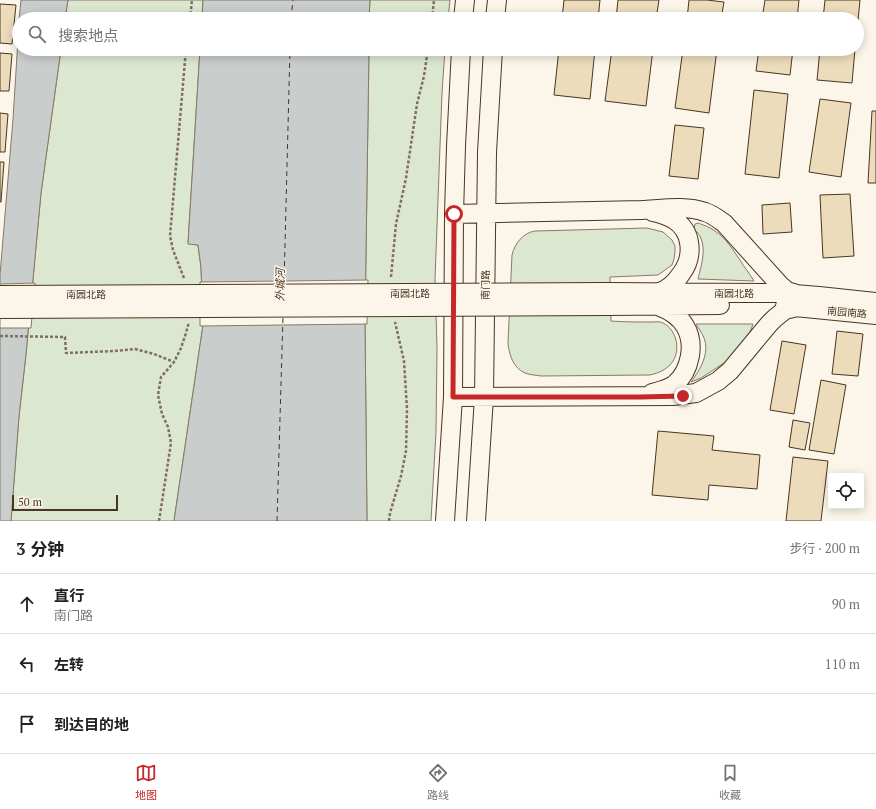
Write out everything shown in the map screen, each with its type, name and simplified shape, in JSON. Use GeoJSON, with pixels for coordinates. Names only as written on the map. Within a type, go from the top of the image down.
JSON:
{"type":"FeatureCollection","features":[{"type":"Feature","properties":{"kind":"main road"},"geometry":{"type":"LineString","coordinates":[[464,12],[465,0]]}},
{"type":"Feature","properties":{"kind":"main road"},"geometry":{"type":"LineString","coordinates":[[496,12],[497,0]]}},
{"type":"Feature","properties":{"kind":"main road"},"geometry":{"type":"LineString","coordinates":[[445,521],[453,397],[454,214],[461,56]]}},
{"type":"Feature","properties":{"kind":"main road","name":"南门路"},"geometry":{"type":"LineString","coordinates":[[476,521],[484,397],[487,152],[492,56]]}},
{"type":"Feature","properties":{"kind":"main road"},"geometry":{"type":"LineString","coordinates":[[453,397],[640,397],[683,396],[696,393],[703,391],[730,371],[769,324],[797,301],[780,285],[727,227],[709,213],[695,209],[670,208],[642,210],[454,214]]}},
{"type":"Feature","properties":{"kind":"main road"},"geometry":{"type":"LineString","coordinates":[[640,397],[668,388],[674,384],[684,373],[690,357],[690,341],[686,328],[677,317],[666,309],[657,299],[664,291],[674,284],[683,272],[689,259],[690,244],[685,231],[676,222],[661,214],[642,210]]}},
{"type":"Feature","properties":{"kind":"main road","name":"南园北路"},"geometry":{"type":"LineString","coordinates":[[0,294],[657,299],[771,293],[797,301],[819,303]]}},
{"type":"Feature","properties":{"kind":"main road","name":"南园北路"},"geometry":{"type":"LineString","coordinates":[[0,309],[606,299]]}},
{"type":"Feature","properties":{"kind":"main road","name":"南园南路"},"geometry":{"type":"LineString","coordinates":[[819,303],[876,302]]}},
{"type":"Feature","properties":{"kind":"main road","name":"南园南路"},"geometry":{"type":"LineString","coordinates":[[819,303],[876,315]]}},
{"type":"Feature","properties":{"kind":"path"},"geometry":{"type":"LineString","coordinates":[[191,12],[192,0]]}},
{"type":"Feature","properties":{"kind":"path"},"geometry":{"type":"LineString","coordinates":[[433,12],[434,0]]}},
{"type":"Feature","properties":{"kind":"path"},"geometry":{"type":"LineString","coordinates":[[0,336],[65,337],[66,353],[135,349],[154,354],[174,362]]}},
{"type":"Feature","properties":{"kind":"green space"},"geometry":{"type":"Polygon","coordinates":[[[68,0],[203,0],[202,12],[66,12],[68,0]]]}},
{"type":"Feature","properties":{"kind":"green space"},"geometry":{"type":"Polygon","coordinates":[[[370,0],[450,0],[449,12],[369,12],[370,0]]]}},
{"type":"Feature","properties":{"kind":"green space"},"geometry":{"type":"Polygon","coordinates":[[[60,56],[200,56],[188,243],[198,245],[201,267],[203,325],[174,521],[11,521],[19,416],[41,193],[60,56]]]}},
{"type":"Feature","properties":{"kind":"green space"},"geometry":{"type":"Polygon","coordinates":[[[369,56],[445,56],[435,279],[437,348],[436,432],[431,521],[367,521],[365,321],[369,56]]]}},
{"type":"Feature","properties":{"kind":"green space"},"geometry":{"type":"Polygon","coordinates":[[[698,223],[711,228],[723,237],[754,281],[698,279],[703,246],[699,234],[694,229],[695,224],[698,223]]]}},
{"type":"Feature","properties":{"kind":"green space"},"geometry":{"type":"Polygon","coordinates":[[[647,228],[663,232],[672,240],[675,246],[675,252],[672,265],[658,275],[610,277],[611,321],[662,322],[671,330],[676,340],[677,351],[671,364],[663,370],[650,375],[541,376],[525,373],[517,368],[509,352],[508,343],[512,255],[515,246],[520,239],[523,236],[535,231],[647,228]]]}},
{"type":"Feature","properties":{"kind":"green space"},"geometry":{"type":"Polygon","coordinates":[[[696,324],[753,324],[749,335],[727,361],[701,378],[691,382],[701,367],[706,350],[704,338],[696,324]]]}},
{"type":"Feature","properties":{"kind":"water"},"geometry":{"type":"Polygon","coordinates":[[[21,0],[68,0],[66,12],[20,12],[21,0]]]}},
{"type":"Feature","properties":{"kind":"water"},"geometry":{"type":"Polygon","coordinates":[[[203,0],[370,0],[369,12],[202,12],[203,0]]]}},
{"type":"Feature","properties":{"kind":"water"},"geometry":{"type":"Polygon","coordinates":[[[17,56],[60,56],[41,193],[19,416],[11,521],[0,521],[0,275],[17,56]]]}},
{"type":"Feature","properties":{"kind":"water","name":"外城河"},"geometry":{"type":"Polygon","coordinates":[[[200,56],[369,56],[365,321],[367,521],[174,521],[203,325],[201,267],[198,245],[188,244],[200,56]]]}},
{"type":"Feature","properties":{"kind":"pier"},"geometry":{"type":"Polygon","coordinates":[[[368,280],[367,324],[200,326],[200,282],[368,280]]]}},
{"type":"Feature","properties":{"kind":"pier"},"geometry":{"type":"Polygon","coordinates":[[[35,283],[31,328],[0,328],[0,284],[35,283]]]}},
{"type":"Feature","properties":{"kind":"building"},"geometry":{"type":"Polygon","coordinates":[[[564,0],[600,0],[599,12],[563,12],[564,0]]]}},
{"type":"Feature","properties":{"kind":"building"},"geometry":{"type":"Polygon","coordinates":[[[618,0],[659,0],[657,12],[617,12],[618,0]]]}},
{"type":"Feature","properties":{"kind":"building"},"geometry":{"type":"Polygon","coordinates":[[[689,0],[724,2],[722,12],[688,12],[689,0]]]}},
{"type":"Feature","properties":{"kind":"building"},"geometry":{"type":"Polygon","coordinates":[[[765,0],[799,0],[798,12],[763,12],[765,0]]]}},
{"type":"Feature","properties":{"kind":"building"},"geometry":{"type":"Polygon","coordinates":[[[825,0],[860,0],[859,12],[824,12],[825,0]]]}},
{"type":"Feature","properties":{"kind":"building"},"geometry":{"type":"Polygon","coordinates":[[[0,4],[16,5],[15,12],[12,12],[12,44],[0,43],[0,4]]]}},
{"type":"Feature","properties":{"kind":"building"},"geometry":{"type":"Polygon","coordinates":[[[0,53],[12,54],[9,91],[0,91],[0,53]]]}},
{"type":"Feature","properties":{"kind":"building"},"geometry":{"type":"Polygon","coordinates":[[[558,56],[594,56],[590,99],[554,95],[558,56]]]}},
{"type":"Feature","properties":{"kind":"building"},"geometry":{"type":"Polygon","coordinates":[[[611,56],[652,56],[646,106],[605,101],[611,56]]]}},
{"type":"Feature","properties":{"kind":"building"},"geometry":{"type":"Polygon","coordinates":[[[682,56],[716,56],[709,113],[675,108],[682,56]]]}},
{"type":"Feature","properties":{"kind":"building"},"geometry":{"type":"Polygon","coordinates":[[[758,56],[792,56],[790,75],[756,71],[758,56]]]}},
{"type":"Feature","properties":{"kind":"building"},"geometry":{"type":"Polygon","coordinates":[[[819,56],[854,56],[852,83],[817,80],[819,56]]]}},
{"type":"Feature","properties":{"kind":"building"},"geometry":{"type":"Polygon","coordinates":[[[754,90],[788,94],[779,178],[745,174],[754,90]]]}},
{"type":"Feature","properties":{"kind":"building"},"geometry":{"type":"Polygon","coordinates":[[[820,99],[851,103],[841,177],[809,172],[820,99]]]}},
{"type":"Feature","properties":{"kind":"building"},"geometry":{"type":"Polygon","coordinates":[[[872,111],[876,111],[876,183],[868,183],[872,111]]]}},
{"type":"Feature","properties":{"kind":"building"},"geometry":{"type":"Polygon","coordinates":[[[0,113],[8,114],[5,152],[0,152],[0,113]]]}},
{"type":"Feature","properties":{"kind":"building"},"geometry":{"type":"Polygon","coordinates":[[[675,125],[704,128],[698,179],[669,176],[675,125]]]}},
{"type":"Feature","properties":{"kind":"building"},"geometry":{"type":"Polygon","coordinates":[[[0,162],[4,162],[1,202],[0,202],[0,162]]]}},
{"type":"Feature","properties":{"kind":"building"},"geometry":{"type":"Polygon","coordinates":[[[850,194],[854,256],[823,258],[820,195],[850,194]]]}},
{"type":"Feature","properties":{"kind":"building"},"geometry":{"type":"Polygon","coordinates":[[[790,203],[792,232],[763,234],[762,205],[790,203]]]}},
{"type":"Feature","properties":{"kind":"building"},"geometry":{"type":"Polygon","coordinates":[[[837,331],[863,334],[858,376],[832,374],[837,331]]]}},
{"type":"Feature","properties":{"kind":"building"},"geometry":{"type":"Polygon","coordinates":[[[782,341],[806,345],[794,414],[770,410],[782,341]]]}},
{"type":"Feature","properties":{"kind":"building"},"geometry":{"type":"Polygon","coordinates":[[[821,380],[846,385],[834,454],[809,450],[821,380]]]}},
{"type":"Feature","properties":{"kind":"building"},"geometry":{"type":"Polygon","coordinates":[[[793,420],[810,423],[805,450],[789,447],[793,420]]]}},
{"type":"Feature","properties":{"kind":"building"},"geometry":{"type":"Polygon","coordinates":[[[658,431],[714,436],[712,450],[760,455],[757,489],[709,485],[708,500],[652,495],[658,431]]]}},
{"type":"Feature","properties":{"kind":"building"},"geometry":{"type":"Polygon","coordinates":[[[793,457],[828,461],[821,521],[786,521],[793,457]]]}},
{"type":"Feature","properties":{"kind":"ferry route"},"geometry":{"type":"LineString","coordinates":[[292,12],[293,0]]}},
{"type":"Feature","properties":{"kind":"ferry route"},"geometry":{"type":"LineString","coordinates":[[284,284],[290,56]]}},
{"type":"Feature","properties":{"kind":"ferry route"},"geometry":{"type":"LineString","coordinates":[[277,521],[283,316]]}},
{"type":"Feature","properties":{"kind":"route"},"geometry":{"type":"LineString","coordinates":[[454,214],[453,397],[683,396]]}}]}
